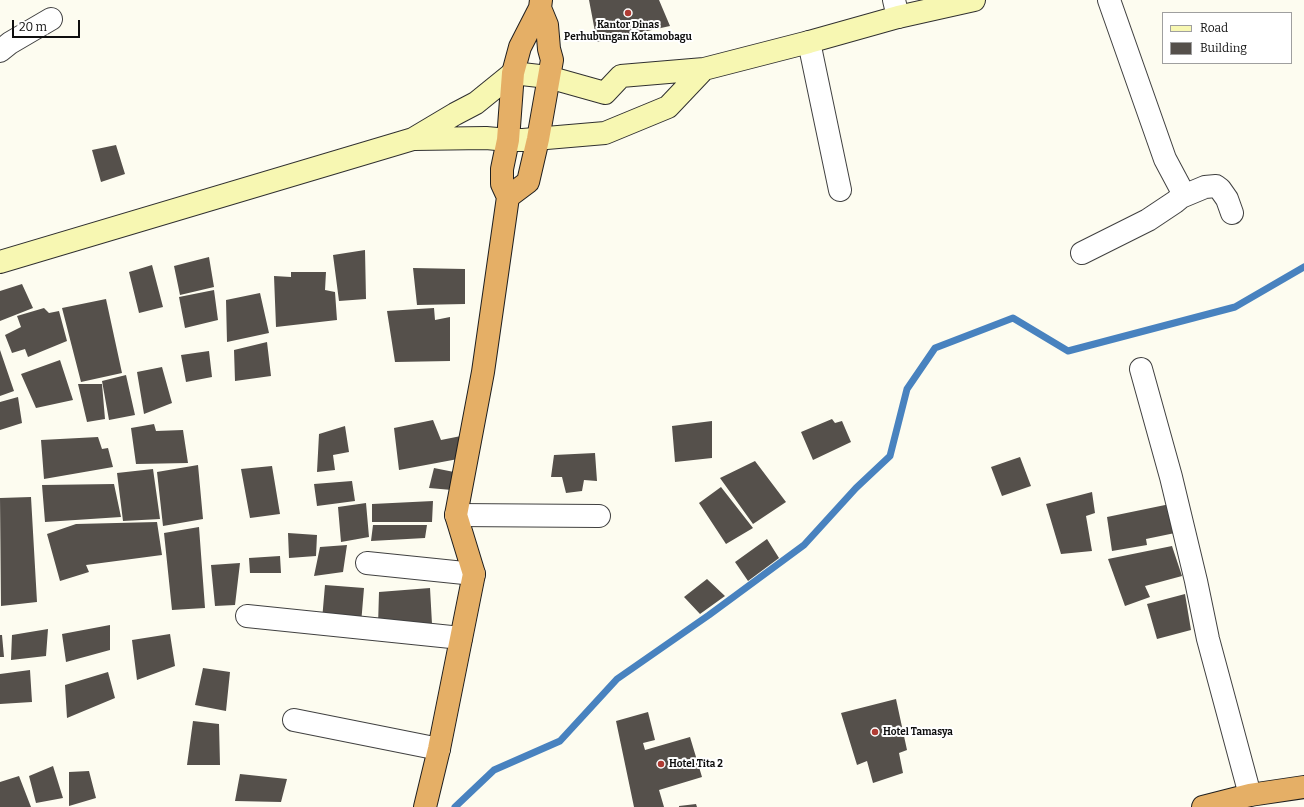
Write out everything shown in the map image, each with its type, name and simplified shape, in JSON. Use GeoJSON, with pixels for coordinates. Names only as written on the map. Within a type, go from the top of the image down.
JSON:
{"type":"FeatureCollection","features":[{"type":"Feature","properties":{"kind":"highway"},"geometry":{"type":"LineString","coordinates":[[427,800],[439,749],[474,574],[456,515],[483,372],[508,197],[502,184],[502,170],[508,140],[513,73],[520,47],[541,4]]}},
{"type":"Feature","properties":{"kind":"highway"},"geometry":{"type":"LineString","coordinates":[[508,197],[528,182],[538,139],[552,60],[549,49],[547,25],[541,4]]}},
{"type":"Feature","properties":{"kind":"highway"},"geometry":{"type":"LineString","coordinates":[[1203,807],[1250,795],[1304,787]]}},
{"type":"Feature","properties":{"kind":"street"},"geometry":{"type":"LineString","coordinates":[[0,262],[412,139],[476,103],[513,73],[548,76],[605,93],[621,76],[704,69],[809,42],[896,8],[974,0]]}},
{"type":"Feature","properties":{"kind":"street"},"geometry":{"type":"LineString","coordinates":[[1109,0],[1165,159],[1181,189],[1181,197]]}},
{"type":"Feature","properties":{"kind":"street"},"geometry":{"type":"LineString","coordinates":[[0,51],[10,43],[51,19]]}},
{"type":"Feature","properties":{"kind":"street"},"geometry":{"type":"LineString","coordinates":[[809,42],[840,190]]}},
{"type":"Feature","properties":{"kind":"street"},"geometry":{"type":"LineString","coordinates":[[412,139],[538,139],[605,132],[668,107],[704,69]]}},
{"type":"Feature","properties":{"kind":"street"},"geometry":{"type":"LineString","coordinates":[[1082,253],[1148,220],[1181,197],[1205,187],[1216,186],[1220,189],[1227,199],[1232,213]]}},
{"type":"Feature","properties":{"kind":"street"},"geometry":{"type":"LineString","coordinates":[[1141,369],[1171,477],[1196,581],[1208,639],[1250,795]]}},
{"type":"Feature","properties":{"kind":"street"},"geometry":{"type":"LineString","coordinates":[[456,515],[599,516]]}},
{"type":"Feature","properties":{"kind":"street"},"geometry":{"type":"LineString","coordinates":[[367,563],[474,574]]}},
{"type":"Feature","properties":{"kind":"street"},"geometry":{"type":"LineString","coordinates":[[247,616],[461,638]]}},
{"type":"Feature","properties":{"kind":"street"},"geometry":{"type":"LineString","coordinates":[[294,720],[439,749]]}},
{"type":"Feature","properties":{"kind":"building","name":"Kantor Dinas Perhubungan Kotamobagu"},"geometry":{"type":"Polygon","coordinates":[[[589,0],[659,0],[670,26],[597,42],[589,0]]]}},
{"type":"Feature","properties":{"kind":"building"},"geometry":{"type":"Polygon","coordinates":[[[116,145],[125,174],[101,182],[92,150],[116,145]]]}},
{"type":"Feature","properties":{"kind":"building"},"geometry":{"type":"Polygon","coordinates":[[[365,250],[366,299],[339,301],[333,255],[365,250]]]}},
{"type":"Feature","properties":{"kind":"building"},"geometry":{"type":"Polygon","coordinates":[[[209,257],[214,287],[180,295],[174,266],[209,257]]]}},
{"type":"Feature","properties":{"kind":"building"},"geometry":{"type":"Polygon","coordinates":[[[152,265],[163,307],[139,313],[129,272],[152,265]]]}},
{"type":"Feature","properties":{"kind":"building"},"geometry":{"type":"Polygon","coordinates":[[[413,268],[465,269],[465,304],[417,305],[413,268]]]}},
{"type":"Feature","properties":{"kind":"building"},"geometry":{"type":"Polygon","coordinates":[[[291,272],[326,272],[325,290],[335,292],[337,320],[276,327],[274,276],[291,277],[291,272]]]}},
{"type":"Feature","properties":{"kind":"building"},"geometry":{"type":"Polygon","coordinates":[[[22,284],[33,308],[0,321],[0,291],[22,284]]]}},
{"type":"Feature","properties":{"kind":"building"},"geometry":{"type":"Polygon","coordinates":[[[214,290],[218,320],[185,328],[179,297],[214,290]]]}},
{"type":"Feature","properties":{"kind":"building"},"geometry":{"type":"Polygon","coordinates":[[[260,293],[269,333],[227,342],[226,300],[260,293]]]}},
{"type":"Feature","properties":{"kind":"building"},"geometry":{"type":"Polygon","coordinates":[[[106,299],[122,373],[81,382],[62,308],[106,299]]]}},
{"type":"Feature","properties":{"kind":"building"},"geometry":{"type":"Polygon","coordinates":[[[44,308],[49,313],[59,311],[67,341],[28,357],[25,349],[12,353],[5,335],[21,327],[17,316],[44,308]]]}},
{"type":"Feature","properties":{"kind":"building"},"geometry":{"type":"Polygon","coordinates":[[[434,308],[435,320],[450,317],[450,361],[395,362],[387,311],[434,308]]]}},
{"type":"Feature","properties":{"kind":"building"},"geometry":{"type":"Polygon","coordinates":[[[267,342],[271,376],[235,381],[234,350],[267,342]]]}},
{"type":"Feature","properties":{"kind":"building"},"geometry":{"type":"Polygon","coordinates":[[[0,350],[14,391],[0,396],[0,350]]]}},
{"type":"Feature","properties":{"kind":"building"},"geometry":{"type":"Polygon","coordinates":[[[209,351],[212,377],[186,382],[181,355],[209,351]]]}},
{"type":"Feature","properties":{"kind":"building"},"geometry":{"type":"Polygon","coordinates":[[[60,360],[73,400],[36,408],[21,374],[60,360]]]}},
{"type":"Feature","properties":{"kind":"building"},"geometry":{"type":"Polygon","coordinates":[[[162,367],[172,403],[144,414],[137,372],[162,367]]]}},
{"type":"Feature","properties":{"kind":"building"},"geometry":{"type":"Polygon","coordinates":[[[126,375],[135,415],[109,420],[102,381],[126,375]]]}},
{"type":"Feature","properties":{"kind":"building"},"geometry":{"type":"Polygon","coordinates":[[[78,384],[102,384],[105,419],[87,422],[78,384]]]}},
{"type":"Feature","properties":{"kind":"building"},"geometry":{"type":"Polygon","coordinates":[[[18,397],[22,423],[0,430],[0,402],[18,397]]]}},
{"type":"Feature","properties":{"kind":"building"},"geometry":{"type":"Polygon","coordinates":[[[832,419],[835,423],[842,421],[851,442],[813,460],[801,432],[832,419]]]}},
{"type":"Feature","properties":{"kind":"building"},"geometry":{"type":"Polygon","coordinates":[[[433,420],[441,440],[461,436],[458,459],[399,470],[394,428],[433,420]]]}},
{"type":"Feature","properties":{"kind":"building"},"geometry":{"type":"Polygon","coordinates":[[[712,421],[712,458],[675,462],[672,426],[712,421]]]}},
{"type":"Feature","properties":{"kind":"building"},"geometry":{"type":"Polygon","coordinates":[[[154,424],[156,431],[183,430],[188,463],[136,464],[131,428],[154,424]]]}},
{"type":"Feature","properties":{"kind":"building"},"geometry":{"type":"Polygon","coordinates":[[[345,426],[349,452],[333,455],[335,470],[317,472],[319,434],[345,426]]]}},
{"type":"Feature","properties":{"kind":"building"},"geometry":{"type":"Polygon","coordinates":[[[98,437],[102,449],[108,448],[113,467],[44,479],[41,440],[98,437]]]}},
{"type":"Feature","properties":{"kind":"building"},"geometry":{"type":"Polygon","coordinates":[[[595,453],[597,481],[584,480],[582,491],[566,493],[562,477],[551,477],[554,455],[595,453]]]}},
{"type":"Feature","properties":{"kind":"building"},"geometry":{"type":"Polygon","coordinates":[[[1020,457],[1031,486],[1002,496],[991,467],[1020,457]]]}},
{"type":"Feature","properties":{"kind":"building"},"geometry":{"type":"Polygon","coordinates":[[[755,461],[786,502],[753,524],[720,478],[755,461]]]}},
{"type":"Feature","properties":{"kind":"building"},"geometry":{"type":"Polygon","coordinates":[[[198,465],[203,519],[163,526],[157,472],[198,465]]]}},
{"type":"Feature","properties":{"kind":"building"},"geometry":{"type":"Polygon","coordinates":[[[272,466],[280,514],[250,518],[241,469],[272,466]]]}},
{"type":"Feature","properties":{"kind":"building"},"geometry":{"type":"Polygon","coordinates":[[[434,468],[454,472],[452,490],[429,488],[434,468]]]}},
{"type":"Feature","properties":{"kind":"building"},"geometry":{"type":"Polygon","coordinates":[[[153,469],[160,519],[123,521],[117,473],[153,469]]]}},
{"type":"Feature","properties":{"kind":"building"},"geometry":{"type":"Polygon","coordinates":[[[352,481],[355,501],[317,506],[314,484],[352,481]]]}},
{"type":"Feature","properties":{"kind":"building"},"geometry":{"type":"Polygon","coordinates":[[[114,484],[121,517],[45,522],[42,485],[114,484]]]}},
{"type":"Feature","properties":{"kind":"building"},"geometry":{"type":"Polygon","coordinates":[[[721,487],[753,528],[726,544],[699,503],[721,487]]]}},
{"type":"Feature","properties":{"kind":"building"},"geometry":{"type":"Polygon","coordinates":[[[1092,492],[1095,513],[1086,516],[1092,551],[1061,554],[1046,504],[1092,492]]]}},
{"type":"Feature","properties":{"kind":"building"},"geometry":{"type":"Polygon","coordinates":[[[31,497],[37,602],[1,606],[0,498],[31,497]]]}},
{"type":"Feature","properties":{"kind":"building"},"geometry":{"type":"Polygon","coordinates":[[[433,501],[432,522],[372,522],[372,504],[433,501]]]}},
{"type":"Feature","properties":{"kind":"building"},"geometry":{"type":"Polygon","coordinates":[[[366,503],[369,537],[341,542],[338,507],[366,503]]]}},
{"type":"Feature","properties":{"kind":"building"},"geometry":{"type":"Polygon","coordinates":[[[1170,504],[1175,533],[1146,539],[1147,545],[1112,551],[1107,517],[1170,504]]]}},
{"type":"Feature","properties":{"kind":"building"},"geometry":{"type":"Polygon","coordinates":[[[157,522],[162,555],[86,565],[89,572],[60,581],[47,534],[76,524],[157,522]]]}},
{"type":"Feature","properties":{"kind":"building"},"geometry":{"type":"Polygon","coordinates":[[[373,525],[427,525],[425,538],[371,541],[373,525]]]}},
{"type":"Feature","properties":{"kind":"building"},"geometry":{"type":"Polygon","coordinates":[[[199,527],[205,608],[172,610],[164,533],[199,527]]]}},
{"type":"Feature","properties":{"kind":"building"},"geometry":{"type":"Polygon","coordinates":[[[288,533],[317,535],[316,556],[289,558],[288,533]]]}},
{"type":"Feature","properties":{"kind":"building"},"geometry":{"type":"Polygon","coordinates":[[[767,539],[779,558],[748,581],[735,562],[767,539]]]}},
{"type":"Feature","properties":{"kind":"building"},"geometry":{"type":"Polygon","coordinates":[[[347,545],[343,572],[314,576],[320,547],[347,545]]]}},
{"type":"Feature","properties":{"kind":"building"},"geometry":{"type":"Polygon","coordinates":[[[1172,546],[1182,576],[1145,586],[1150,597],[1125,606],[1108,559],[1172,546]]]}},
{"type":"Feature","properties":{"kind":"building"},"geometry":{"type":"Polygon","coordinates":[[[280,556],[281,573],[250,573],[249,558],[280,556]]]}},
{"type":"Feature","properties":{"kind":"building"},"geometry":{"type":"Polygon","coordinates":[[[240,563],[235,605],[215,606],[211,565],[240,563]]]}},
{"type":"Feature","properties":{"kind":"building"},"geometry":{"type":"Polygon","coordinates":[[[707,579],[725,596],[700,614],[684,597],[707,579]]]}},
{"type":"Feature","properties":{"kind":"building"},"geometry":{"type":"Polygon","coordinates":[[[325,585],[364,588],[361,624],[322,620],[325,585]]]}},
{"type":"Feature","properties":{"kind":"building"},"geometry":{"type":"Polygon","coordinates":[[[430,588],[432,624],[378,626],[379,592],[430,588]]]}},
{"type":"Feature","properties":{"kind":"building"},"geometry":{"type":"Polygon","coordinates":[[[1185,594],[1191,630],[1157,639],[1147,604],[1185,594]]]}},
{"type":"Feature","properties":{"kind":"building"},"geometry":{"type":"Polygon","coordinates":[[[110,625],[110,650],[66,662],[62,634],[110,625]]]}},
{"type":"Feature","properties":{"kind":"building"},"geometry":{"type":"Polygon","coordinates":[[[48,629],[46,656],[11,660],[12,635],[48,629]]]}},
{"type":"Feature","properties":{"kind":"building"},"geometry":{"type":"Polygon","coordinates":[[[170,634],[175,666],[137,680],[132,640],[170,634]]]}},
{"type":"Feature","properties":{"kind":"building"},"geometry":{"type":"Polygon","coordinates":[[[0,635],[2,635],[4,657],[0,657],[0,635]]]}},
{"type":"Feature","properties":{"kind":"building"},"geometry":{"type":"Polygon","coordinates":[[[203,668],[230,672],[226,711],[195,705],[203,668]]]}},
{"type":"Feature","properties":{"kind":"building"},"geometry":{"type":"Polygon","coordinates":[[[30,670],[32,702],[0,704],[0,674],[30,670]]]}},
{"type":"Feature","properties":{"kind":"building"},"geometry":{"type":"Polygon","coordinates":[[[108,672],[115,698],[67,718],[65,685],[108,672]]]}},
{"type":"Feature","properties":{"kind":"building","name":"Hotel Tamasya"},"geometry":{"type":"Polygon","coordinates":[[[896,699],[907,750],[899,753],[903,773],[873,783],[867,761],[857,765],[841,713],[896,699]]]}},
{"type":"Feature","properties":{"kind":"building","name":"Hotel Tita 2"},"geometry":{"type":"Polygon","coordinates":[[[648,712],[655,740],[643,743],[645,750],[690,737],[702,777],[659,790],[664,807],[634,807],[616,721],[648,712]]]}},
{"type":"Feature","properties":{"kind":"building"},"geometry":{"type":"Polygon","coordinates":[[[193,721],[219,724],[220,765],[187,765],[193,721]]]}},
{"type":"Feature","properties":{"kind":"building"},"geometry":{"type":"Polygon","coordinates":[[[53,766],[63,798],[36,803],[29,776],[53,766]]]}},
{"type":"Feature","properties":{"kind":"building"},"geometry":{"type":"Polygon","coordinates":[[[89,771],[96,798],[69,806],[69,772],[89,771]]]}},
{"type":"Feature","properties":{"kind":"building"},"geometry":{"type":"Polygon","coordinates":[[[240,774],[287,779],[281,802],[235,801],[240,774]]]}},
{"type":"Feature","properties":{"kind":"building"},"geometry":{"type":"Polygon","coordinates":[[[19,776],[31,807],[0,807],[0,782],[19,776]]]}},
{"type":"Feature","properties":{"kind":"building"},"geometry":{"type":"Polygon","coordinates":[[[696,804],[697,807],[679,807],[679,806],[696,804]]]}},
{"type":"Feature","properties":{"kind":"waterway"},"geometry":{"type":"LineString","coordinates":[[455,807],[494,770],[560,741],[617,679],[709,615],[804,545],[856,488],[890,456],[907,389],[935,348],[1013,318],[1068,351],[1235,307],[1304,267]]}},
{"type":"Feature","properties":{"kind":"place","name":"Kantor Dinas Perhubungan Kotamobagu"},"geometry":{"type":"Point","coordinates":[628,13]}},
{"type":"Feature","properties":{"kind":"place","name":"Hotel Tamasya"},"geometry":{"type":"Point","coordinates":[875,732]}},
{"type":"Feature","properties":{"kind":"place","name":"Hotel Tita 2"},"geometry":{"type":"Point","coordinates":[661,764]}}]}
